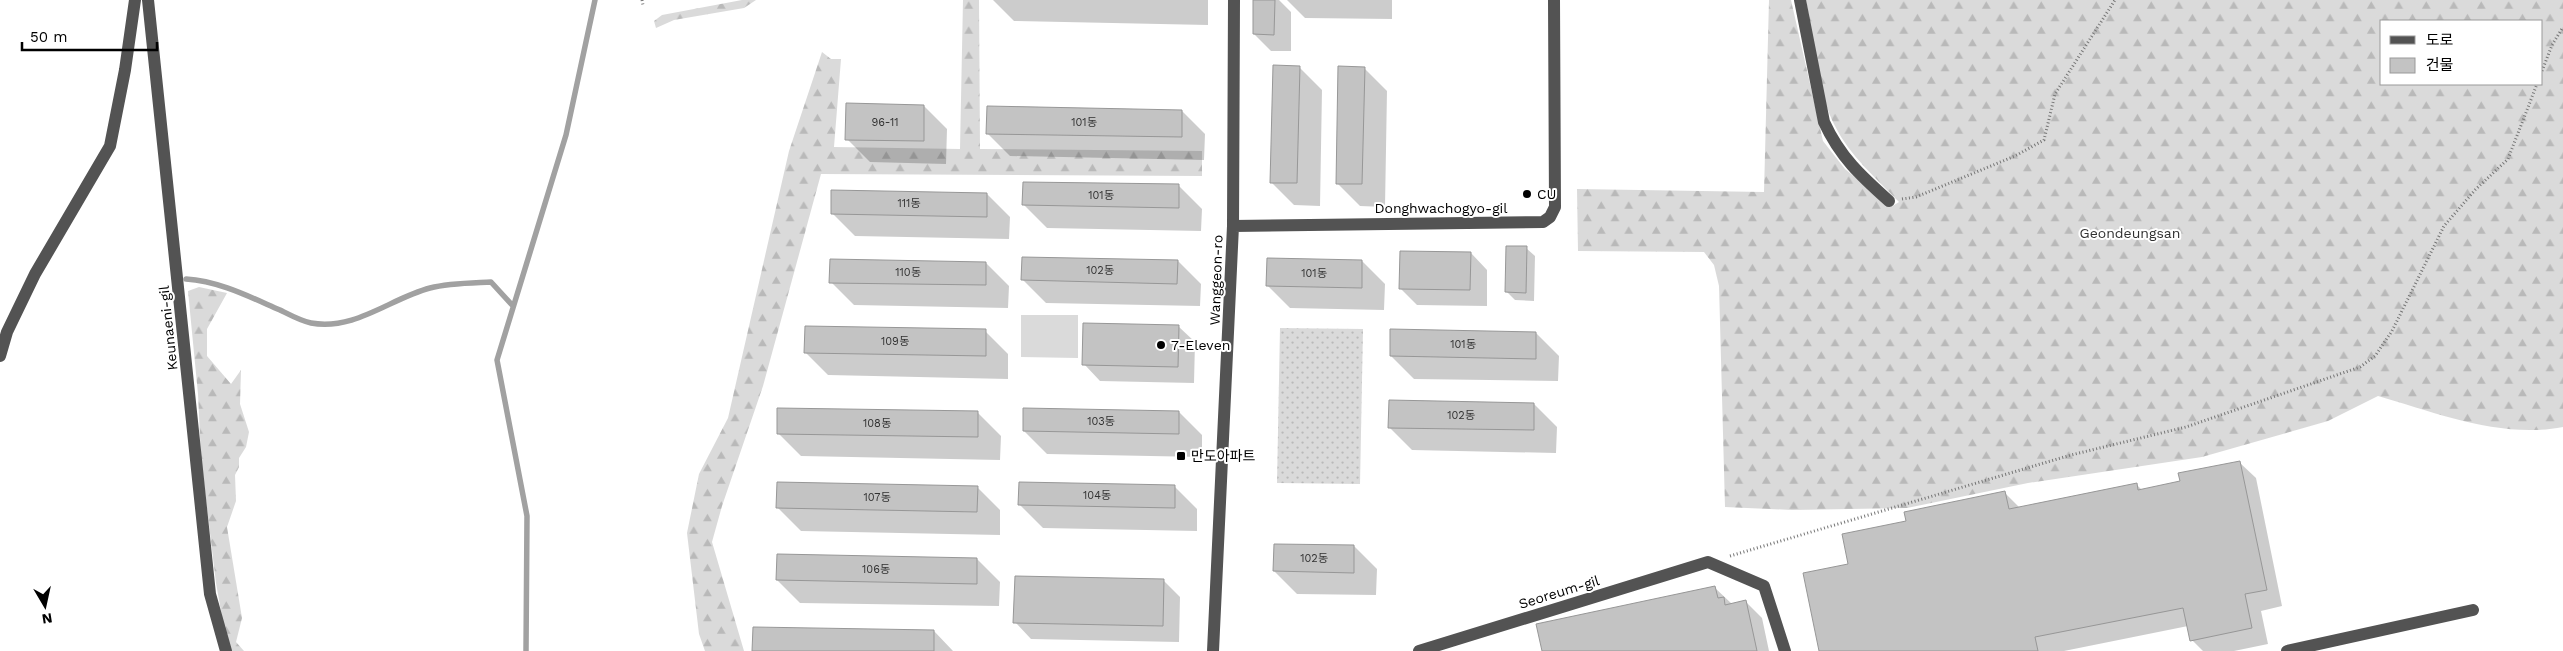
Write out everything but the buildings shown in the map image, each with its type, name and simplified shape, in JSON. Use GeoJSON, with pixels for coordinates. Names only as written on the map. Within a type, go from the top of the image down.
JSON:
{"type":"FeatureCollection","features":[{"type":"Feature","properties":{"kind":"street"},"geometry":{"type":"LineString","coordinates":[[0,356],[8,332],[34,274],[110,146],[125,70],[135,0]]}},
{"type":"Feature","properties":{"kind":"street","name":"Keunaeni-gil"},"geometry":{"type":"LineString","coordinates":[[148,0],[210,594],[226,651]]}},
{"type":"Feature","properties":{"kind":"street","name":"Wanggeon-ro"},"geometry":{"type":"LineString","coordinates":[[1213,651],[1233,226],[1234,0]]}},
{"type":"Feature","properties":{"kind":"street","name":"Donghwachogyo-gil"},"geometry":{"type":"LineString","coordinates":[[1233,226],[1543,222],[1550,217],[1555,207],[1554,0]]}},
{"type":"Feature","properties":{"kind":"street"},"geometry":{"type":"LineString","coordinates":[[1800,0],[1824,122],[1832,139],[1849,164],[1889,201]]}},
{"type":"Feature","properties":{"kind":"street"},"geometry":{"type":"LineString","coordinates":[[1708,562],[1764,586],[1785,651]]}},
{"type":"Feature","properties":{"kind":"street","name":"Seoreum-gil"},"geometry":{"type":"LineString","coordinates":[[1419,651],[1708,562]]}},
{"type":"Feature","properties":{"kind":"street"},"geometry":{"type":"LineString","coordinates":[[2287,651],[2473,610]]}},
{"type":"Feature","properties":{"kind":"path"},"geometry":{"type":"LineString","coordinates":[[642,0],[643,6]]}},
{"type":"Feature","properties":{"kind":"path"},"geometry":{"type":"LineString","coordinates":[[1889,201],[1916,197],[2015,156],[2044,140],[2055,94],[2115,0]]}},
{"type":"Feature","properties":{"kind":"path"},"geometry":{"type":"LineString","coordinates":[[2543,68],[2552,45],[2563,27]]}},
{"type":"Feature","properties":{"kind":"path"},"geometry":{"type":"LineString","coordinates":[[1708,562],[2071,455],[2186,427],[2360,367],[2375,356],[2392,331],[2444,226],[2475,190],[2508,160],[2537,85]]}},
{"type":"Feature","properties":{"kind":"green space"},"geometry":{"type":"Polygon","coordinates":[[[742,0],[756,0],[744,8],[674,20],[656,28],[654,21],[662,15],[742,0]]]}},
{"type":"Feature","properties":{"kind":"green space"},"geometry":{"type":"Polygon","coordinates":[[[963,0],[979,0],[980,149],[1202,151],[1202,176],[821,174],[763,386],[722,506],[712,542],[744,651],[705,651],[699,634],[687,533],[699,474],[728,418],[789,151],[822,52],[831,59],[841,59],[834,147],[960,149],[963,0]]]}},
{"type":"Feature","properties":{"kind":"green space","name":"Geondeungsan"},"geometry":{"type":"Polygon","coordinates":[[[1769,0],[1791,0],[1823,141],[1845,169],[1891,207],[1899,202],[1848,147],[1829,113],[1820,82],[1806,0],[2563,0],[2563,427],[2540,430],[2516,430],[2493,427],[2446,416],[2378,396],[2328,421],[2202,457],[2028,483],[1907,508],[1792,510],[1725,507],[1719,286],[1714,265],[1704,252],[1578,251],[1577,189],[1764,192],[1769,0]]]}},
{"type":"Feature","properties":{"kind":"green space"},"geometry":{"type":"Polygon","coordinates":[[[199,287],[227,293],[207,329],[207,356],[231,384],[241,370],[240,404],[249,432],[246,447],[239,458],[239,467],[235,475],[236,501],[227,527],[242,618],[236,642],[244,651],[228,651],[216,583],[201,458],[198,394],[188,291],[199,287]]]}},
{"type":"Feature","properties":{"kind":"green space"},"geometry":{"type":"Polygon","coordinates":[[[1021,315],[1078,315],[1078,358],[1021,357],[1021,315]]]}},
{"type":"Feature","properties":{"kind":"green space"},"geometry":{"type":"Polygon","coordinates":[[[1280,328],[1363,329],[1360,484],[1277,483],[1280,328]]]}},
{"type":"Feature","properties":{"kind":"waterway"},"geometry":{"type":"LineString","coordinates":[[526,651],[527,516],[497,360],[566,135],[595,0]]}},
{"type":"Feature","properties":{"kind":"waterway"},"geometry":{"type":"LineString","coordinates":[[186,279],[198,280],[234,290],[311,323],[343,322],[358,318],[430,288],[460,284],[491,282],[513,306]]}},
{"type":"Feature","properties":{"kind":"place","name":"CU"},"geometry":{"type":"Point","coordinates":[1527,194]}},
{"type":"Feature","properties":{"kind":"place","name":"7-Eleven"},"geometry":{"type":"Point","coordinates":[1161,345]}},
{"type":"Feature","properties":{"kind":"place","name":"만도아파트"},"geometry":{"type":"Point","coordinates":[1181,456]}}]}
